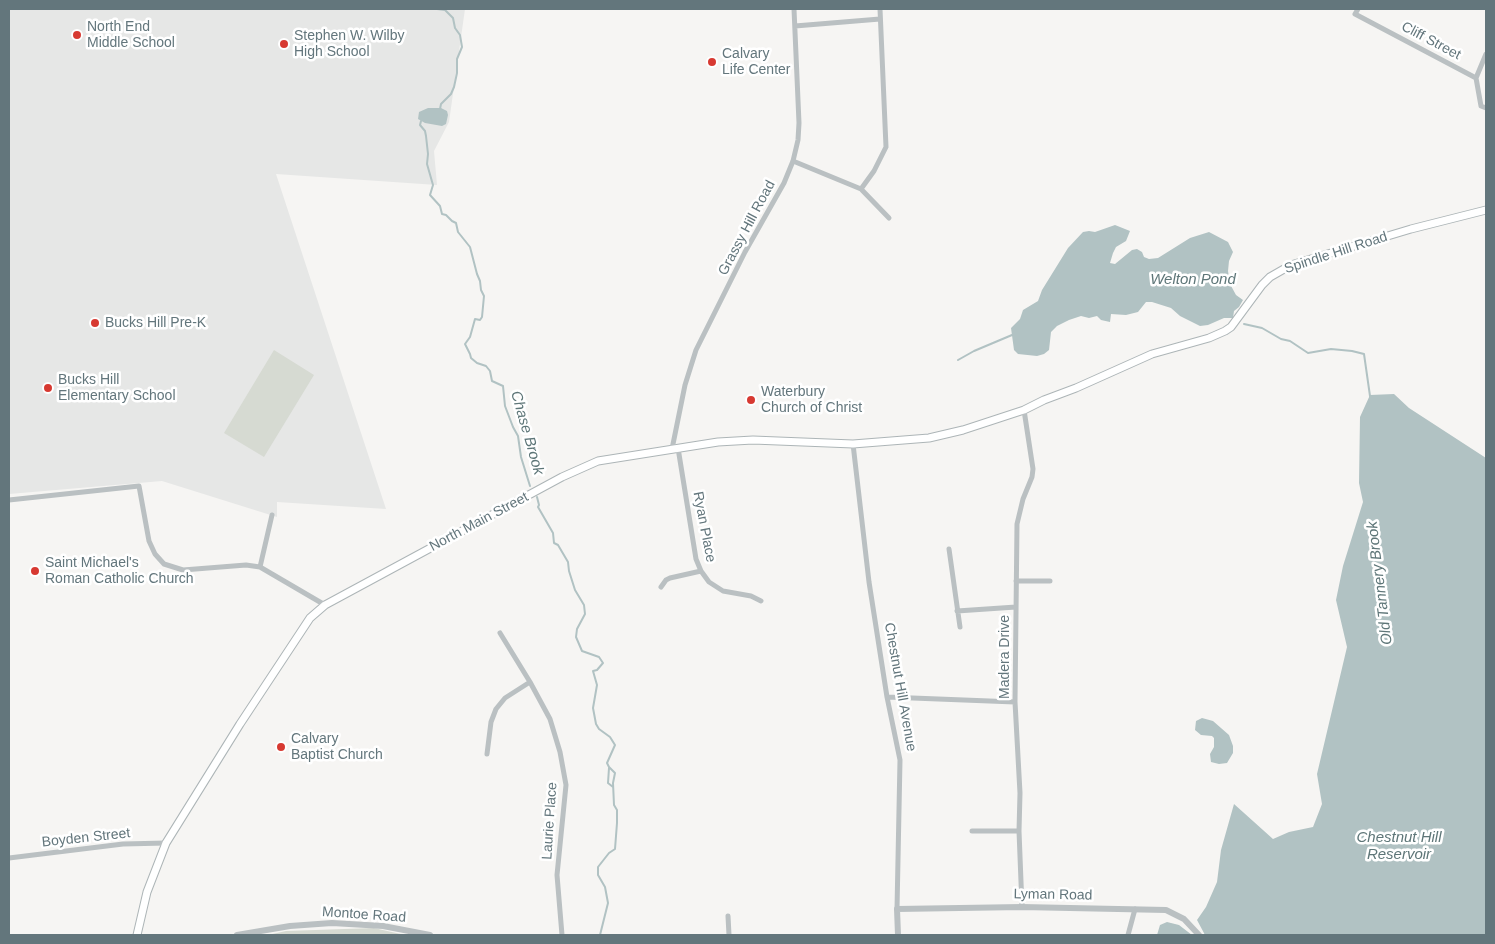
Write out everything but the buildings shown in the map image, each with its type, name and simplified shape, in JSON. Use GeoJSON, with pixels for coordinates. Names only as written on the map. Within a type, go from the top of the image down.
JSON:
{"type":"FeatureCollection","features":[{"type":"Feature","properties":{"kind":"main road","name":"Spindle Hill Road"},"geometry":{"type":"LineString","coordinates":[[1044,400],[1152,354],[1209,338],[1225,331],[1231,327],[1266,281],[1291,265],[1411,229],[1486,210]]}},
{"type":"Feature","properties":{"kind":"main road","name":"North Main Street"},"geometry":{"type":"LineString","coordinates":[[137,935],[147,892],[166,843],[240,724],[310,618],[325,605],[562,477],[598,461],[718,442],[753,440],[853,444],[929,438],[963,430],[1024,410],[1044,400]]}},
{"type":"Feature","properties":{"kind":"street","name":"Grassy Hill Road"},"geometry":{"type":"LineString","coordinates":[[675,449],[687,377],[696,350],[745,252],[784,183],[793,162],[798,140],[799,123],[794,9]]}},
{"type":"Feature","properties":{"kind":"street"},"geometry":{"type":"LineString","coordinates":[[861,189],[874,171],[886,147],[880,9]]}},
{"type":"Feature","properties":{"kind":"street","name":"Cliff Street"},"geometry":{"type":"LineString","coordinates":[[1358,9],[1355,14],[1476,78]]}},
{"type":"Feature","properties":{"kind":"street"},"geometry":{"type":"LineString","coordinates":[[794,26],[880,18]]}},
{"type":"Feature","properties":{"kind":"street"},"geometry":{"type":"LineString","coordinates":[[1484,107],[1476,78],[1486,54]]}},
{"type":"Feature","properties":{"kind":"street"},"geometry":{"type":"LineString","coordinates":[[793,162],[861,189],[890,218]]}},
{"type":"Feature","properties":{"kind":"street","name":"Madera Drive"},"geometry":{"type":"LineString","coordinates":[[1022,907],[1016,702],[1017,524],[1033,469],[1024,410]]}},
{"type":"Feature","properties":{"kind":"street","name":"Chestnut Hill Avenue"},"geometry":{"type":"LineString","coordinates":[[853,444],[869,582],[900,767],[898,935]]}},
{"type":"Feature","properties":{"kind":"street","name":"Ryan Place"},"geometry":{"type":"LineString","coordinates":[[675,449],[696,559],[701,571],[709,582],[723,591],[751,596],[761,601]]}},
{"type":"Feature","properties":{"kind":"street"},"geometry":{"type":"LineString","coordinates":[[9,500],[140,486],[149,541],[155,554],[164,564],[183,570],[246,565],[260,567],[325,605]]}},
{"type":"Feature","properties":{"kind":"street"},"geometry":{"type":"LineString","coordinates":[[260,567],[272,515]]}},
{"type":"Feature","properties":{"kind":"street"},"geometry":{"type":"LineString","coordinates":[[949,549],[960,627]]}},
{"type":"Feature","properties":{"kind":"street"},"geometry":{"type":"LineString","coordinates":[[661,587],[670,578],[701,571]]}},
{"type":"Feature","properties":{"kind":"street"},"geometry":{"type":"LineString","coordinates":[[1016,581],[1050,581]]}},
{"type":"Feature","properties":{"kind":"street"},"geometry":{"type":"LineString","coordinates":[[958,611],[1016,607]]}},
{"type":"Feature","properties":{"kind":"street","name":"Laurie Place"},"geometry":{"type":"LineString","coordinates":[[500,633],[550,719],[560,752],[566,785],[557,875],[562,935]]}},
{"type":"Feature","properties":{"kind":"street"},"geometry":{"type":"LineString","coordinates":[[486,754],[491,722],[496,709],[505,698],[530,682]]}},
{"type":"Feature","properties":{"kind":"street"},"geometry":{"type":"LineString","coordinates":[[887,697],[1016,702]]}},
{"type":"Feature","properties":{"kind":"street"},"geometry":{"type":"LineString","coordinates":[[972,831],[1020,831]]}},
{"type":"Feature","properties":{"kind":"street","name":"Boyden Street"},"geometry":{"type":"LineString","coordinates":[[9,858],[123,844],[166,843]]}},
{"type":"Feature","properties":{"kind":"street","name":"Lyman Road"},"geometry":{"type":"LineString","coordinates":[[897,909],[1022,907],[1157,909],[1173,912],[1184,919],[1199,935]]}},
{"type":"Feature","properties":{"kind":"street"},"geometry":{"type":"LineString","coordinates":[[1128,935],[1135,909]]}},
{"type":"Feature","properties":{"kind":"street"},"geometry":{"type":"LineString","coordinates":[[728,916],[729,935]]}},
{"type":"Feature","properties":{"kind":"street","name":"Montoe Road"},"geometry":{"type":"LineString","coordinates":[[237,935],[290,926],[332,923],[384,926],[430,935]]}},
{"type":"Feature","properties":{"kind":"shaded area"},"geometry":{"type":"Polygon","coordinates":[[[9,9],[465,9],[449,122],[434,151],[437,185],[276,174],[386,509],[277,502],[277,517],[162,481],[9,494],[9,9]]]}},
{"type":"Feature","properties":{"kind":"shaded area"},"geometry":{"type":"Polygon","coordinates":[[[274,350],[314,375],[264,457],[224,433],[274,350]]]}},
{"type":"Feature","properties":{"kind":"shaded area"},"geometry":{"type":"Polygon","coordinates":[[[374,928],[405,935],[268,935],[286,931],[374,928]]]}},
{"type":"Feature","properties":{"kind":"water"},"geometry":{"type":"Polygon","coordinates":[[[428,108],[441,108],[447,111],[446,124],[442,126],[425,123],[418,119],[419,112],[428,108]]]}},
{"type":"Feature","properties":{"kind":"water","name":"Welton Pond"},"geometry":{"type":"Polygon","coordinates":[[[1115,225],[1130,231],[1126,241],[1116,247],[1113,253],[1110,263],[1115,264],[1132,250],[1137,249],[1142,252],[1144,257],[1149,259],[1158,258],[1190,238],[1209,232],[1228,242],[1233,252],[1229,261],[1228,271],[1230,284],[1236,295],[1243,300],[1234,311],[1233,318],[1224,318],[1208,325],[1200,326],[1180,316],[1171,308],[1146,302],[1138,312],[1126,315],[1111,314],[1110,322],[1101,320],[1097,316],[1089,318],[1081,316],[1069,320],[1057,326],[1051,332],[1049,350],[1044,354],[1037,356],[1018,354],[1014,350],[1011,328],[1020,319],[1023,310],[1038,301],[1042,290],[1068,248],[1083,232],[1095,232],[1115,225]]]}},
{"type":"Feature","properties":{"kind":"water","name":"Chestnut Hill Reservoir"},"geometry":{"type":"Polygon","coordinates":[[[1394,394],[1409,408],[1486,458],[1486,935],[1205,935],[1197,920],[1206,907],[1217,882],[1221,850],[1234,804],[1273,839],[1289,832],[1313,827],[1322,804],[1317,774],[1347,647],[1336,600],[1343,566],[1363,502],[1359,483],[1360,417],[1370,395],[1394,394]]]}},
{"type":"Feature","properties":{"kind":"water"},"geometry":{"type":"Polygon","coordinates":[[[1202,718],[1213,721],[1229,735],[1233,746],[1233,753],[1227,763],[1211,762],[1210,754],[1214,747],[1214,738],[1201,735],[1195,730],[1196,721],[1202,718]]]}},
{"type":"Feature","properties":{"kind":"water"},"geometry":{"type":"Polygon","coordinates":[[[1167,922],[1179,925],[1192,935],[1157,935],[1160,925],[1167,922]]]}},
{"type":"Feature","properties":{"kind":"waterway","name":"Chase Brook"},"geometry":{"type":"LineString","coordinates":[[437,9],[445,10],[453,18],[455,28],[460,35],[462,47],[457,59],[454,87],[451,94],[441,104],[440,109]]}},
{"type":"Feature","properties":{"kind":"waterway","name":"Chase Brook"},"geometry":{"type":"LineString","coordinates":[[421,121],[420,125],[425,131],[426,136],[427,164],[433,185],[430,195],[440,206],[442,214],[456,223],[458,232],[470,247],[484,296],[482,317],[480,320],[475,319],[470,337],[465,344],[471,358],[477,363],[486,366],[490,371],[492,381],[503,386],[505,406],[518,436],[521,457],[530,486]]}},
{"type":"Feature","properties":{"kind":"waterway","name":"Old Tannery Brook"},"geometry":{"type":"LineString","coordinates":[[1244,324],[1262,328],[1281,339],[1290,341],[1308,353],[1331,349],[1364,354],[1370,396]]}},
{"type":"Feature","properties":{"kind":"waterway","name":"Old Tannery Brook"},"geometry":{"type":"LineString","coordinates":[[958,360],[1012,335]]}},
{"type":"Feature","properties":{"kind":"waterway","name":"Chase Brook"},"geometry":{"type":"LineString","coordinates":[[537,497],[538,507],[553,533],[554,543],[558,545],[568,562],[575,590],[584,605],[585,614],[577,629],[576,637],[582,651],[599,657],[603,663],[597,670],[593,671],[597,685],[593,708],[596,724],[599,729],[610,737],[615,745],[607,763],[615,773],[613,783],[614,805],[617,810],[615,849],[609,853],[598,867],[598,875],[605,887],[608,903],[600,935]]}},
{"type":"Feature","properties":{"kind":"waterway"},"geometry":{"type":"LineString","coordinates":[[609,768],[608,783],[613,787]]}},
{"type":"Feature","properties":{"kind":"place","name":"North End Middle School"},"geometry":{"type":"Point","coordinates":[77,35]}},
{"type":"Feature","properties":{"kind":"place","name":"Stephen W. Wilby High School"},"geometry":{"type":"Point","coordinates":[284,44]}},
{"type":"Feature","properties":{"kind":"place","name":"Calvary Life Center"},"geometry":{"type":"Point","coordinates":[712,62]}},
{"type":"Feature","properties":{"kind":"place","name":"Bucks Hill Pre-K"},"geometry":{"type":"Point","coordinates":[95,323]}},
{"type":"Feature","properties":{"kind":"place","name":"Bucks Hill Elementary School"},"geometry":{"type":"Point","coordinates":[48,388]}},
{"type":"Feature","properties":{"kind":"place","name":"Waterbury Church of Christ"},"geometry":{"type":"Point","coordinates":[751,400]}},
{"type":"Feature","properties":{"kind":"place","name":"Saint Michael's Roman Catholic Church"},"geometry":{"type":"Point","coordinates":[35,571]}},
{"type":"Feature","properties":{"kind":"place","name":"Calvary Baptist Church"},"geometry":{"type":"Point","coordinates":[281,747]}}]}
